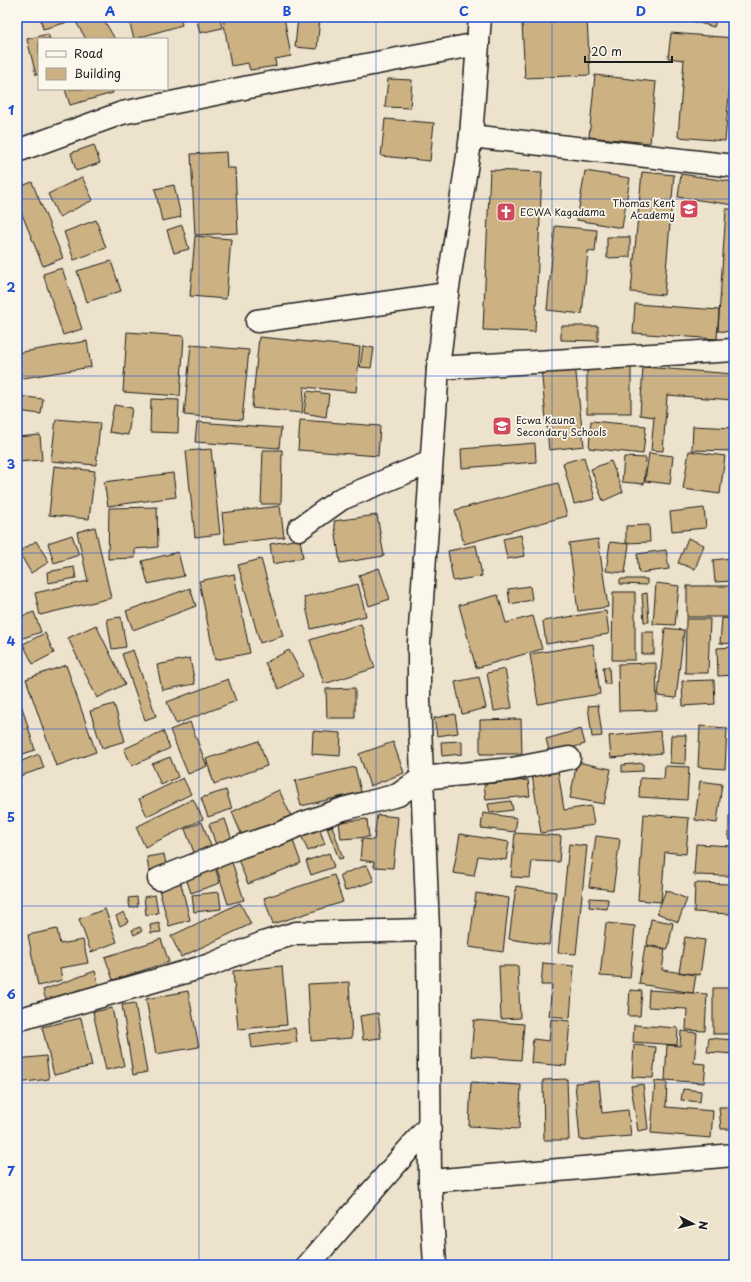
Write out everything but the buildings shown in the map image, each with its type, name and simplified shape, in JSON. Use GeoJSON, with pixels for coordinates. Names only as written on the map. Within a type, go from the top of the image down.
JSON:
{"type":"FeatureCollection","features":[{"type":"Feature","properties":{"kind":"street"},"geometry":{"type":"LineString","coordinates":[[435,1265],[430,1182],[428,930],[419,698],[419,643],[438,368],[447,294],[471,136],[480,17]]}},
{"type":"Feature","properties":{"kind":"street"},"geometry":{"type":"LineString","coordinates":[[17,151],[122,113],[478,44]]}},
{"type":"Feature","properties":{"kind":"street"},"geometry":{"type":"LineString","coordinates":[[471,136],[734,166]]}},
{"type":"Feature","properties":{"kind":"street"},"geometry":{"type":"LineString","coordinates":[[257,321],[447,294]]}},
{"type":"Feature","properties":{"kind":"street"},"geometry":{"type":"LineString","coordinates":[[438,368],[734,350]]}},
{"type":"Feature","properties":{"kind":"street"},"geometry":{"type":"LineString","coordinates":[[299,529],[341,498],[431,462]]}},
{"type":"Feature","properties":{"kind":"street"},"geometry":{"type":"LineString","coordinates":[[159,879],[242,846],[276,835],[301,824],[343,809],[398,795],[422,778],[512,769],[569,758]]}},
{"type":"Feature","properties":{"kind":"street"},"geometry":{"type":"LineString","coordinates":[[17,1020],[210,965],[263,943],[296,933],[428,930]]}},
{"type":"Feature","properties":{"kind":"street"},"geometry":{"type":"LineString","coordinates":[[308,1265],[429,1126]]}},
{"type":"Feature","properties":{"kind":"street"},"geometry":{"type":"LineString","coordinates":[[430,1182],[734,1155]]}},
{"type":"Feature","properties":{"kind":"place","name":"Thomas Kent Academy"},"geometry":{"type":"Point","coordinates":[689,209]}},
{"type":"Feature","properties":{"kind":"place","name":"ECWA Kagadama"},"geometry":{"type":"Point","coordinates":[506,212]}},
{"type":"Feature","properties":{"kind":"place","name":"Ecwa Kauna Secondary Schools"},"geometry":{"type":"Point","coordinates":[502,426]}}]}
